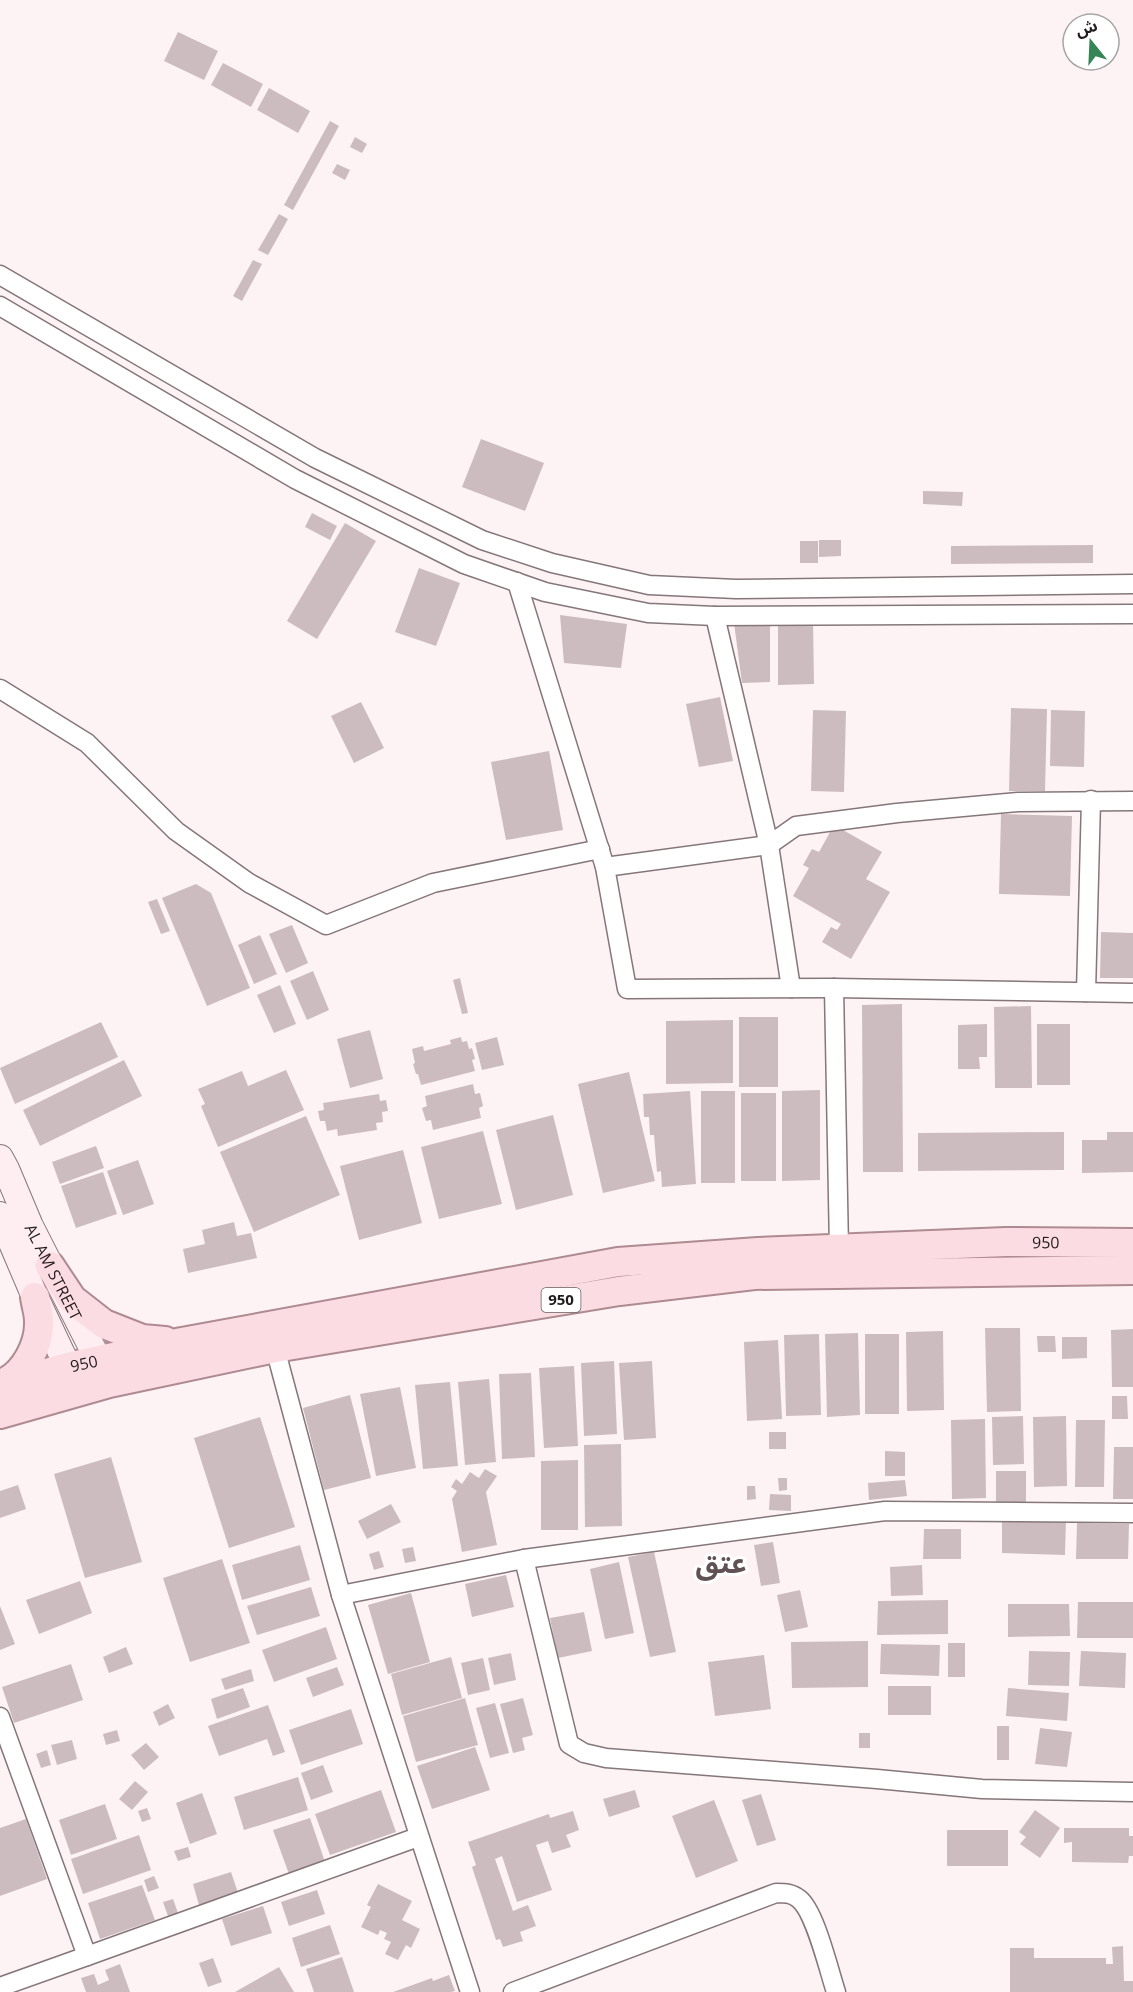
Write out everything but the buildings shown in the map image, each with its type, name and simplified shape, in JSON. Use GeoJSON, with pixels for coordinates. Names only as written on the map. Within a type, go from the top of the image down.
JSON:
{"type":"FeatureCollection","features":[{"type":"Feature","properties":{"kind":"main road","name":"AL AM STREET"},"geometry":{"type":"LineString","coordinates":[[0,1158],[30,1226],[104,1372]]}},
{"type":"Feature","properties":{"kind":"main road","name":"AL AM STREET"},"geometry":{"type":"LineString","coordinates":[[0,1215],[35,1297],[74,1379]]}},
{"type":"Feature","properties":{"kind":"main road","name":"950"},"geometry":{"type":"LineString","coordinates":[[104,1372],[182,1342],[618,1262],[758,1252],[1006,1242],[1133,1243]]}},
{"type":"Feature","properties":{"kind":"main road"},"geometry":{"type":"LineString","coordinates":[[50,1266],[72,1299],[104,1324],[142,1339],[182,1342]]}},
{"type":"Feature","properties":{"kind":"main road","name":"950"},"geometry":{"type":"LineString","coordinates":[[0,1385],[74,1379],[104,1372],[275,1348],[619,1291],[754,1275],[1133,1269]]}},
{"type":"Feature","properties":{"kind":"main road"},"geometry":{"type":"LineString","coordinates":[[0,1385],[25,1365],[36,1344],[39,1320],[35,1297]]}},
{"type":"Feature","properties":{"kind":"main road","name":"950"},"geometry":{"type":"LineString","coordinates":[[0,1414],[74,1379]]}},
{"type":"Feature","properties":{"kind":"street"},"geometry":{"type":"LineString","coordinates":[[0,275],[315,458],[482,540],[552,563],[649,585],[736,589],[1133,584]]}},
{"type":"Feature","properties":{"kind":"street"},"geometry":{"type":"LineString","coordinates":[[0,306],[295,479],[464,564],[545,592],[648,613],[715,616],[1133,614]]}},
{"type":"Feature","properties":{"kind":"street"},"geometry":{"type":"LineString","coordinates":[[517,582],[605,867],[627,989],[834,988],[1133,993]]}},
{"type":"Feature","properties":{"kind":"street"},"geometry":{"type":"LineString","coordinates":[[715,616],[769,845],[791,988]]}},
{"type":"Feature","properties":{"kind":"street"},"geometry":{"type":"LineString","coordinates":[[0,689],[87,743],[176,831],[249,883],[326,925],[434,883],[600,849]]}},
{"type":"Feature","properties":{"kind":"street"},"geometry":{"type":"LineString","coordinates":[[1086,992],[1091,800]]}},
{"type":"Feature","properties":{"kind":"street"},"geometry":{"type":"LineString","coordinates":[[605,867],[769,845],[796,826],[897,813],[1007,803],[1133,801]]}},
{"type":"Feature","properties":{"kind":"street"},"geometry":{"type":"LineString","coordinates":[[834,988],[839,1249]]}},
{"type":"Feature","properties":{"kind":"street"},"geometry":{"type":"LineString","coordinates":[[275,1348],[341,1595],[470,1992]]}},
{"type":"Feature","properties":{"kind":"street"},"geometry":{"type":"LineString","coordinates":[[341,1595],[524,1558],[885,1512],[1133,1513]]}},
{"type":"Feature","properties":{"kind":"street"},"geometry":{"type":"LineString","coordinates":[[524,1558],[569,1744],[584,1753],[606,1758],[982,1789],[1133,1792]]}},
{"type":"Feature","properties":{"kind":"street"},"geometry":{"type":"LineString","coordinates":[[0,1717],[87,1956]]}},
{"type":"Feature","properties":{"kind":"street"},"geometry":{"type":"LineString","coordinates":[[0,1987],[418,1837]]}},
{"type":"Feature","properties":{"kind":"street"},"geometry":{"type":"LineString","coordinates":[[513,1992],[776,1893],[789,1893],[800,1899],[810,1912],[836,1992]]}},
{"type":"Feature","properties":{"kind":"district","name":"عتق"},"geometry":{"type":"Point","coordinates":[721,1563]}}]}
